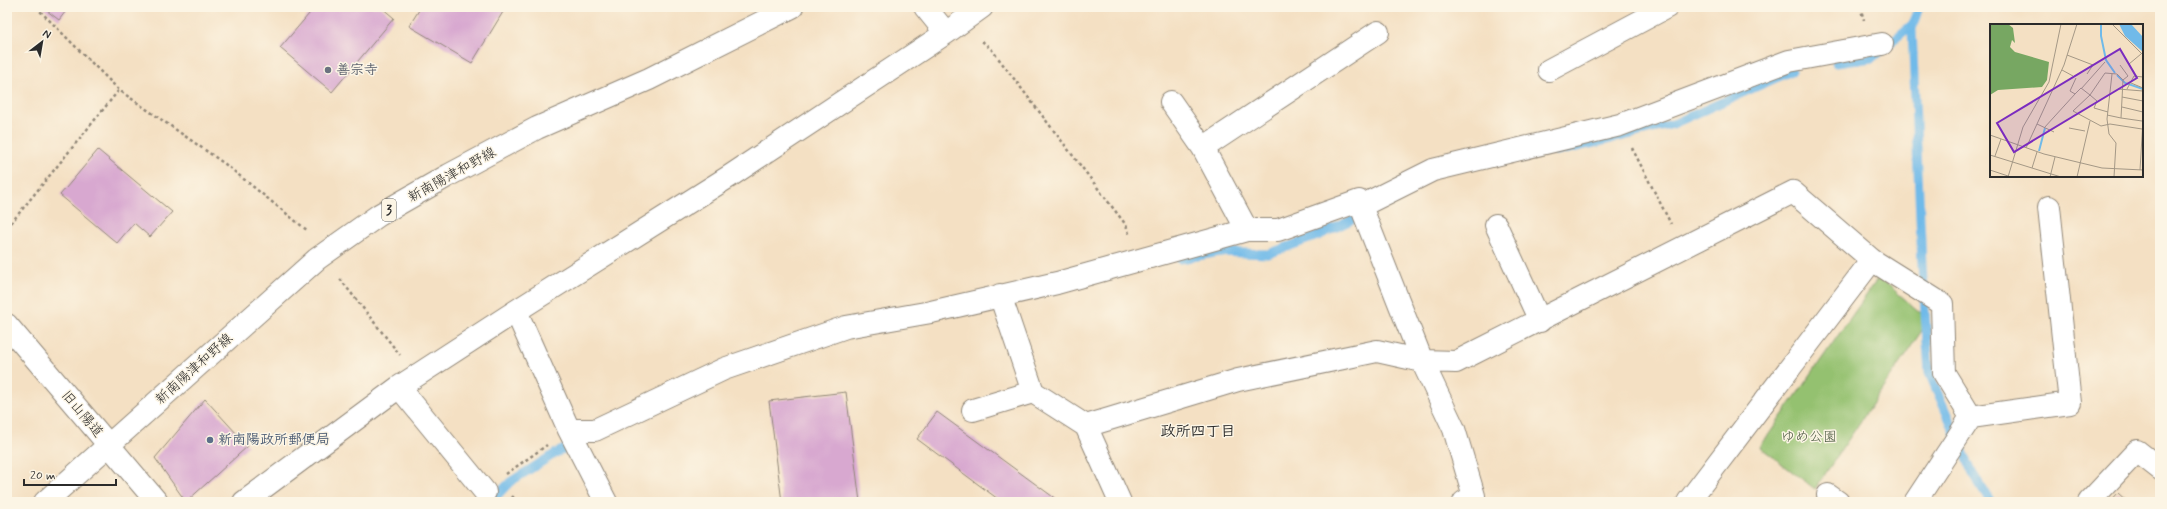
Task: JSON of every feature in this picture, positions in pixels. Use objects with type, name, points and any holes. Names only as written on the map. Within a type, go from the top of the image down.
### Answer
[{"type":"street","name":"新南陽津和野線","points":[[45,502],[317,259],[379,215],[537,128],[649,79],[792,7]]},
{"type":"street","points":[[925,7],[953,28]]},
{"type":"street","points":[[244,502],[408,381],[730,176],[953,28],[982,7]]},
{"type":"street","points":[[1549,70],[1667,7]]},
{"type":"street","points":[[1203,148],[1378,32]]},
{"type":"street","points":[[1361,206],[1433,170],[1620,125],[1789,61],[1882,44]]},
{"type":"street","points":[[1171,102],[1203,148],[1247,230]]},
{"type":"street","points":[[1086,426],[1238,380],[1376,352],[1422,361],[1456,362],[1540,321],[1793,192],[1872,260],[1942,304],[1944,373],[1971,417]]},
{"type":"street","points":[[569,430],[595,430],[724,369],[846,327],[931,312],[1057,283],[1247,230],[1278,230],[1359,201],[1422,361],[1454,429],[1474,496],[1464,502]]},
{"type":"street","points":[[1915,502],[1971,417],[2070,403],[2049,207]]},
{"type":"street","points":[[1496,225],[1540,321]]},
{"type":"street","points":[[1688,502],[1872,260]]},
{"type":"street","points":[[1000,295],[1033,392],[1086,426],[1120,502]]},
{"type":"street","points":[[516,311],[569,430],[606,502]]},
{"type":"street","name":"旧山陽道","points":[[7,325],[157,502]]},
{"type":"street","points":[[408,381],[485,492]]},
{"type":"street","points":[[973,410],[1033,392]]},
{"type":"street","points":[[2089,502],[2137,451],[2160,469]]},
{"type":"path","points":[[36,7],[119,90],[225,164],[308,232]]},
{"type":"path","points":[[953,28],[992,50],[1126,224],[1139,260]]},
{"type":"path","points":[[7,228],[119,90]]},
{"type":"path","points":[[1620,125],[1684,248]]},
{"type":"path","points":[[340,279],[408,381]]},
{"type":"path","points":[[485,492],[525,459],[569,430]]},
{"type":"green space","name":"ゆめ公園","points":[[1879,277],[1929,320],[1815,489],[1760,447]]},
{"type":"building","points":[[42,7],[69,7],[59,20]]},
{"type":"building","name":"善宗寺","points":[[315,7],[381,7],[394,18],[332,92],[280,48]]},
{"type":"building","points":[[421,7],[506,7],[472,63],[409,26]]},
{"type":"building","points":[[98,150],[172,212],[150,237],[134,223],[117,243],[60,195]]},
{"type":"building","points":[[846,392],[860,502],[782,502],[769,401]]},
{"type":"building","points":[[205,399],[248,446],[186,502],[155,458]]},
{"type":"building","points":[[937,412],[1060,502],[1002,502],[917,439]]},
{"type":"building","points":[[2118,493],[2128,502],[2110,502]]},
{"type":"waterway","points":[[1919,7],[1912,29],[1922,265],[1929,373],[1973,474],[1991,502]]},
{"type":"waterway","points":[[1836,63],[1872,58],[1914,23]]},
{"type":"waterway","points":[[1556,152],[1673,124],[1792,71]]},
{"type":"waterway","points":[[1180,259],[1220,252],[1268,254],[1320,235],[1364,214]]},
{"type":"waterway","points":[[491,502],[510,482],[556,453],[577,443]]},
{"type":"place","name":"善宗寺","points":[[328,70]]},
{"type":"place","name":"新南陽政所郵便局","points":[[210,440]]},
{"type":"district","name":"政所四丁目","points":[[1198,432]]}]
